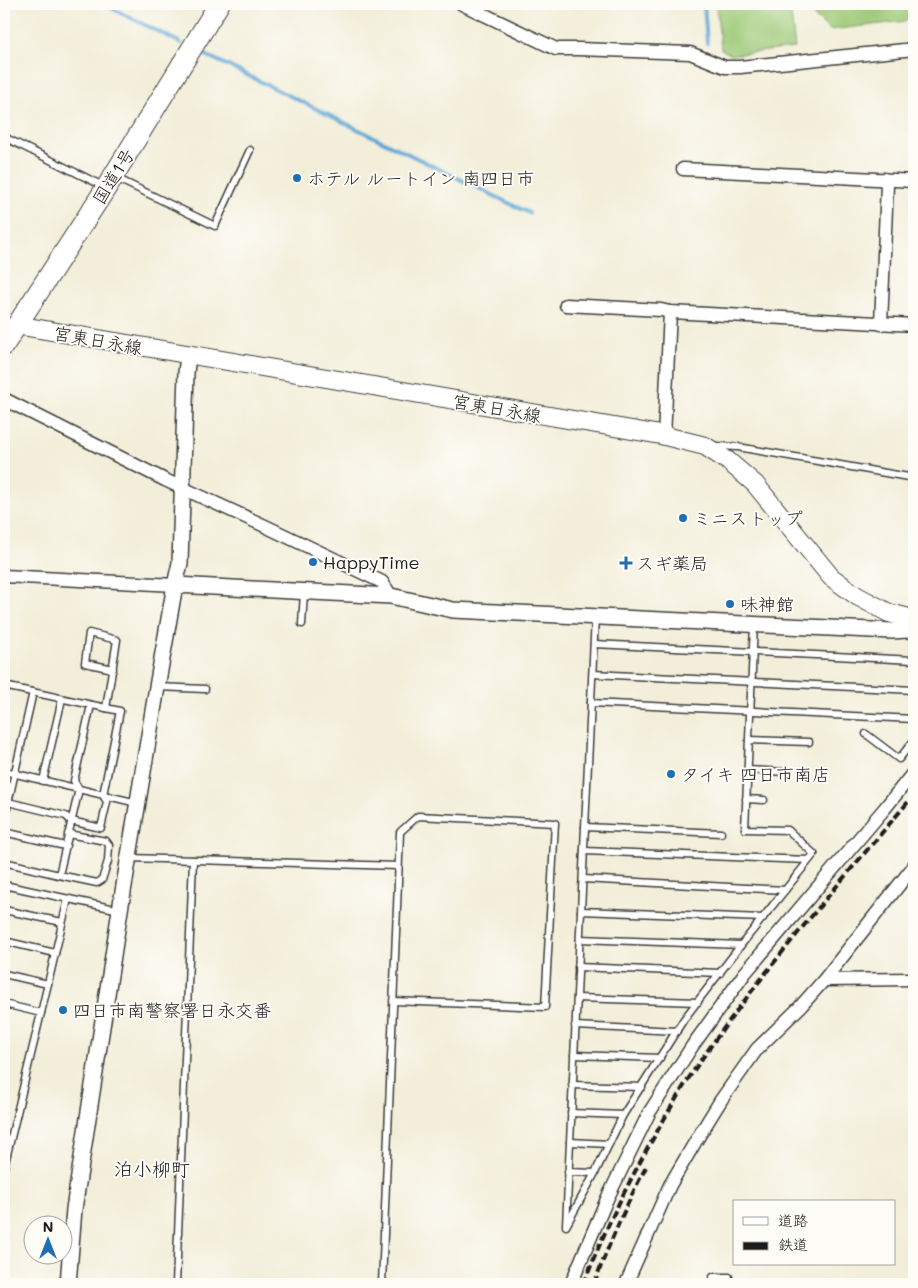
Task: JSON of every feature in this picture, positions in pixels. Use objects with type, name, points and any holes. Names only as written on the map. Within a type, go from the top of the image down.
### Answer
[{"type":"highway","name":"国道1号","points":[[4,346],[109,182],[219,4]]},
{"type":"main road","name":"宮東日永線","points":[[16,325],[651,434],[705,446],[755,484],[832,577],[857,596],[889,613],[914,619]]},
{"type":"street","points":[[462,4],[556,49],[690,53],[725,67],[740,67],[914,48]]},
{"type":"street","points":[[683,169],[914,181]]},
{"type":"street","points":[[881,324],[887,185],[884,179]]},
{"type":"street","points":[[566,305],[914,325]]},
{"type":"street","points":[[664,437],[670,312]]},
{"type":"street","points":[[68,1284],[74,1209],[120,910],[157,686],[180,563],[188,355]]},
{"type":"street","points":[[4,399],[165,480],[382,582],[391,596]]},
{"type":"street","points":[[4,576],[391,596],[453,610],[892,630],[914,628]]},
{"type":"street","points":[[570,1284],[606,1199],[649,1113],[693,1045],[745,973],[886,808],[914,772]]},
{"type":"street","points":[[626,1284],[670,1185],[722,1100],[758,1049],[824,980],[914,866]]},
{"type":"street","points":[[824,980],[914,978]]},
{"type":"lane","points":[[4,138],[215,226],[250,150]]},
{"type":"lane","points":[[705,446],[738,448],[914,478]]},
{"type":"lane","points":[[302,624],[304,592]]},
{"type":"lane","points":[[595,616],[566,1226],[610,1144],[623,1115],[677,1031],[814,854],[788,830],[745,829],[754,623]]},
{"type":"lane","points":[[106,708],[113,669],[118,640],[89,634],[85,663],[113,669]]},
{"type":"lane","points":[[594,644],[914,660]]},
{"type":"lane","points":[[593,674],[914,690]]},
{"type":"lane","points":[[4,686],[120,711],[103,795],[107,802],[101,828],[71,821],[66,816],[8,802]]},
{"type":"lane","points":[[157,686],[205,689]]},
{"type":"lane","points":[[4,821],[33,692]]},
{"type":"lane","points":[[43,781],[62,699]]},
{"type":"lane","points":[[591,704],[914,719]]},
{"type":"lane","points":[[59,876],[79,789],[74,781],[91,705]]},
{"type":"lane","points":[[866,734],[898,759],[914,740]]},
{"type":"lane","points":[[749,740],[809,742]]},
{"type":"lane","points":[[748,770],[786,772]]},
{"type":"lane","points":[[4,771],[138,804]]},
{"type":"lane","points":[[746,799],[764,800]]},
{"type":"lane","points":[[382,1284],[398,866],[400,832],[418,816],[555,823],[545,1007],[393,1002]]},
{"type":"lane","points":[[585,827],[721,833]]},
{"type":"lane","points":[[4,832],[65,846]]},
{"type":"lane","points":[[4,862],[59,876],[97,883],[102,880],[108,861],[109,845],[106,841],[68,834]]},
{"type":"lane","points":[[584,851],[809,860]]},
{"type":"lane","points":[[129,858],[398,866]]},
{"type":"lane","points":[[176,1284],[192,860]]},
{"type":"lane","points":[[583,879],[785,890]]},
{"type":"lane","points":[[4,885],[120,910]]},
{"type":"lane","points":[[4,1167],[68,899]]},
{"type":"lane","points":[[4,910],[62,922]]},
{"type":"lane","points":[[581,911],[763,918]]},
{"type":"lane","points":[[580,939],[741,946]]},
{"type":"lane","points":[[4,942],[55,953]]},
{"type":"lane","points":[[578,967],[720,973]]},
{"type":"lane","points":[[4,974],[48,984]]},
{"type":"lane","points":[[577,998],[698,1002]]},
{"type":"lane","points":[[4,1004],[41,1013]]},
{"type":"lane","points":[[575,1026],[677,1031]]},
{"type":"lane","points":[[574,1055],[660,1058]]},
{"type":"lane","points":[[572,1085],[642,1087]]},
{"type":"lane","points":[[571,1113],[623,1115]]},
{"type":"lane","points":[[570,1142],[610,1144]]},
{"type":"lane","points":[[568,1172],[595,1173]]},
{"type":"lane","points":[[713,1277],[729,1277],[729,1284]]},
{"type":"green space","points":[[716,4],[790,4],[795,48],[731,55],[721,49]]},
{"type":"green space","points":[[803,4],[914,4],[914,20],[830,30]]},
{"type":"waterway","points":[[103,4],[181,43]]},
{"type":"waterway","points":[[704,4],[707,43]]},
{"type":"waterway","points":[[204,54],[529,213]]},
{"type":"railway","points":[[584,1284],[606,1230],[632,1178],[668,1112],[694,1070],[751,991],[914,795]]},
{"type":"railway","points":[[594,1284],[618,1225],[646,1167]]},
{"type":"place","name":"ホテル ルートイン 南四日市","points":[[297,178]]},
{"type":"place","name":"ミニストップ","points":[[683,518]]},
{"type":"place","name":"HappyTime","points":[[313,562]]},
{"type":"place","name":"スギ薬局","points":[[626,563]]},
{"type":"place","name":"味神館","points":[[730,604]]},
{"type":"place","name":"タイキ 四日市南店","points":[[671,774]]},
{"type":"place","name":"四日市南警察署日永交番","points":[[63,1010]]},
{"type":"district","name":"泊小柳町","points":[[152,1168]]}]
